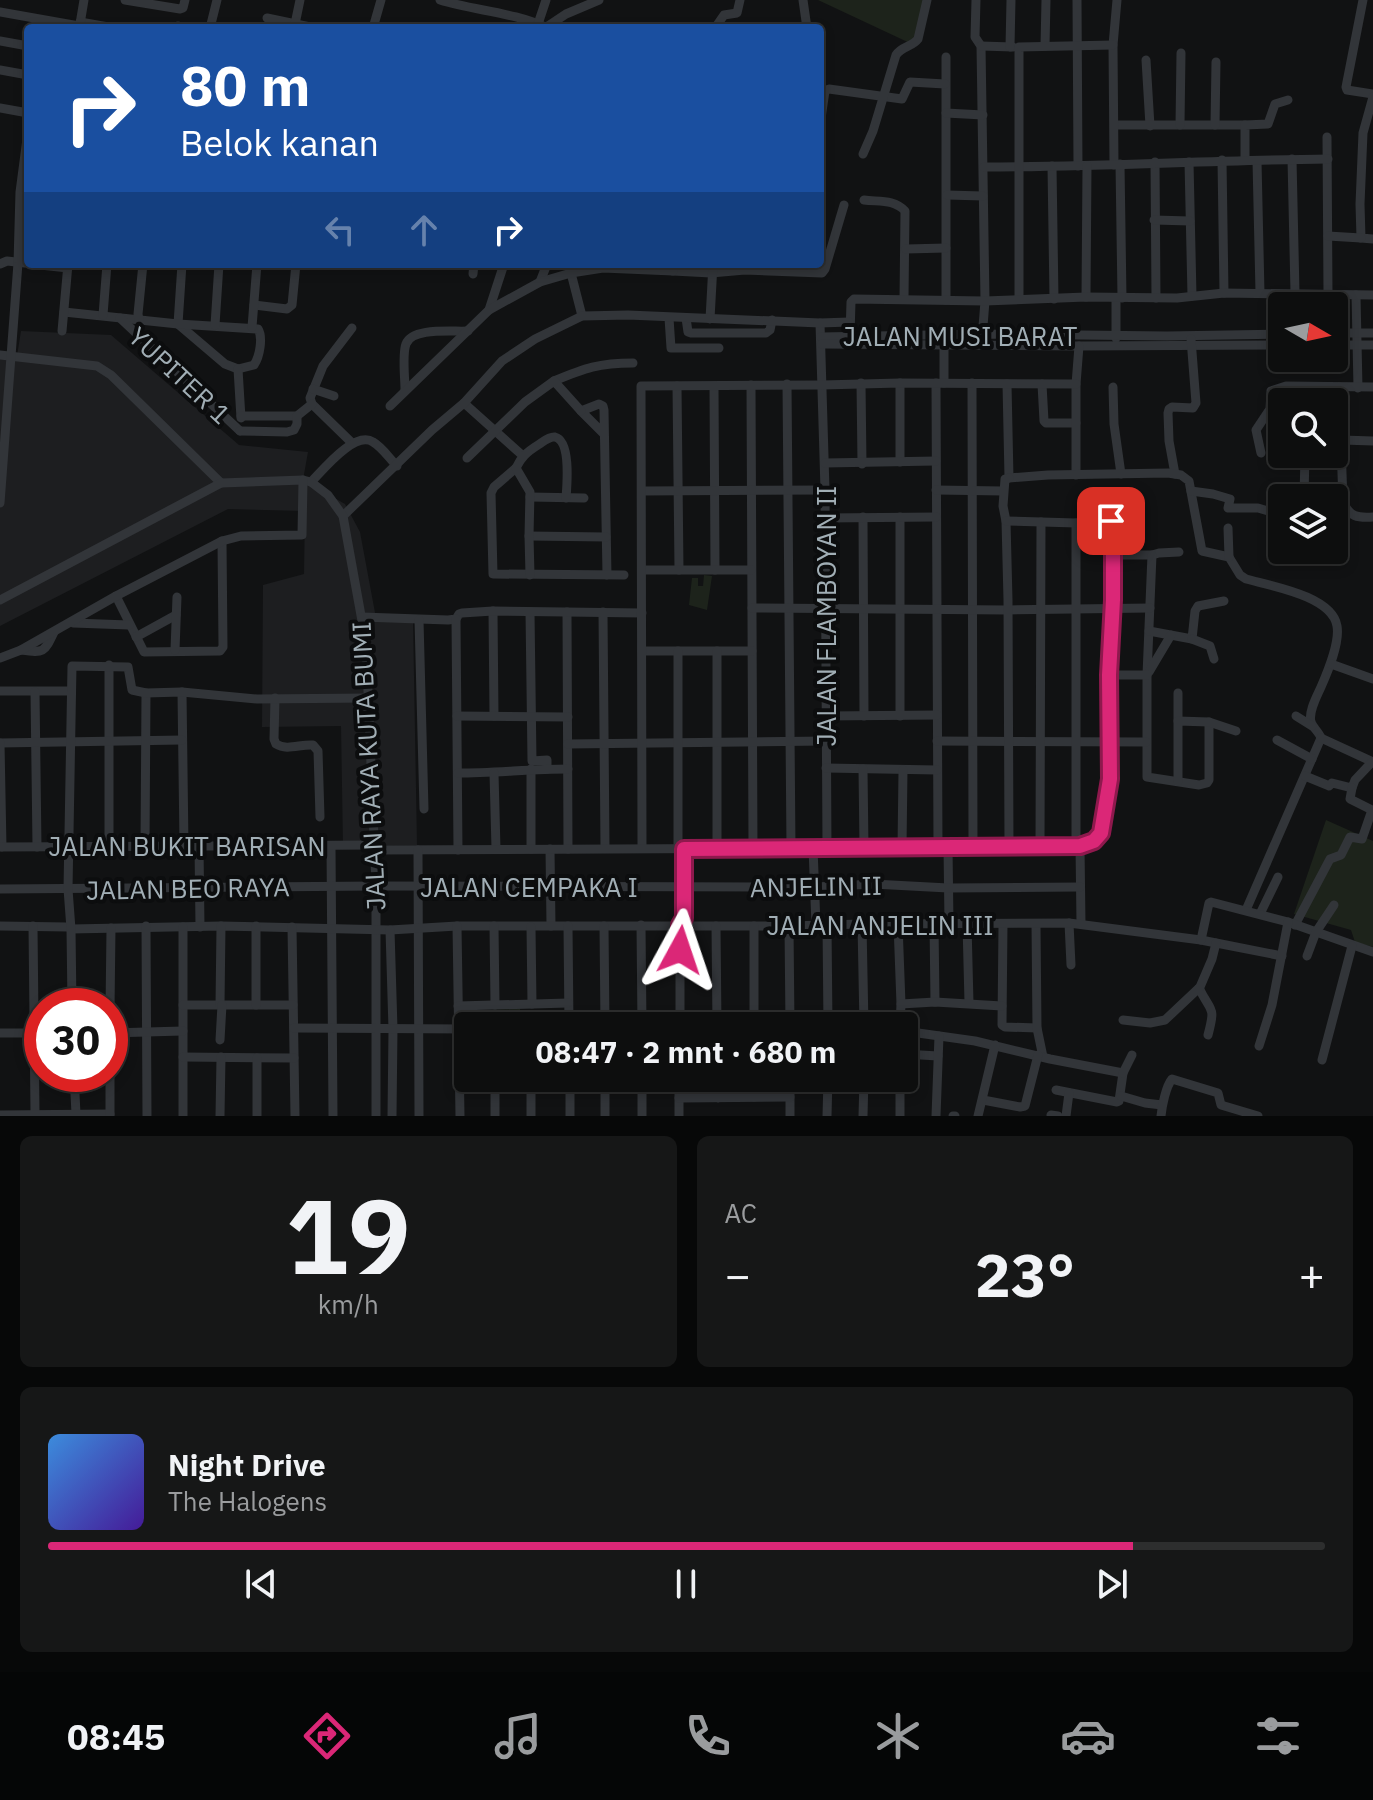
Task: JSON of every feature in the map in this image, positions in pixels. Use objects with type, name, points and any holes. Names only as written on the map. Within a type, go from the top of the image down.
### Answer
[{"type":"street","points":[[79,24],[84,0]]},
{"type":"street","points":[[125,0],[180,9],[185,0]]},
{"type":"street","points":[[211,24],[217,0]]},
{"type":"street","points":[[267,18],[295,24],[300,0]]},
{"type":"street","points":[[374,24],[381,0]]},
{"type":"street","points":[[440,0],[532,24]]},
{"type":"street","points":[[544,24],[546,0]]},
{"type":"street","points":[[549,24],[599,0]]},
{"type":"street","points":[[718,24],[724,15],[737,13],[740,0]]},
{"type":"street","points":[[803,0],[806,24]]},
{"type":"street","points":[[863,154],[896,55],[918,39],[927,0]]},
{"type":"street","points":[[976,0],[975,37],[981,46],[984,167],[985,301],[982,346]]},
{"type":"street","points":[[1011,0],[1019,167],[1019,299]]},
{"type":"street","points":[[1045,46],[1046,0]]},
{"type":"street","points":[[1077,0],[1086,297]]},
{"type":"street","points":[[1361,238],[1363,133],[1373,95],[1347,90],[1346,87],[1363,0]]},
{"type":"street","points":[[1116,1],[1113,45],[1119,298],[1116,341]]},
{"type":"street","points":[[0,12],[73,24]]},
{"type":"street","points":[[0,41],[24,45]]},
{"type":"street","points":[[981,46],[1113,45]]},
{"type":"street","points":[[1180,125],[1181,53]]},
{"type":"street","points":[[946,57],[946,300]]},
{"type":"street","points":[[1146,60],[1150,126]]},
{"type":"street","points":[[1215,125],[1216,62]]},
{"type":"street","points":[[0,70],[24,74]]},
{"type":"street","points":[[824,98],[825,91],[829,89],[902,99],[910,82],[945,84]]},
{"type":"street","points":[[1115,125],[1268,124],[1275,104],[1288,100]]},
{"type":"street","points":[[0,108],[24,112]]},
{"type":"street","points":[[946,113],[983,115]]},
{"type":"street","points":[[1245,125],[1245,160]]},
{"type":"street","points":[[1327,137],[1328,292]]},
{"type":"street","points":[[1292,159],[1295,292]]},
{"type":"street","points":[[984,167],[1328,159]]},
{"type":"street","points":[[1222,160],[1224,293]]},
{"type":"street","points":[[1257,161],[1260,293]]},
{"type":"street","points":[[24,162],[20,192],[24,240]]},
{"type":"street","points":[[1155,162],[1156,298]]},
{"type":"street","points":[[1189,162],[1192,296]]},
{"type":"street","points":[[1052,166],[1054,299]]},
{"type":"street","points":[[947,195],[983,196]]},
{"type":"street","points":[[864,200],[890,202],[903,209],[906,249],[904,299]]},
{"type":"street","points":[[754,268],[822,273],[825,269],[825,252],[844,205]]},
{"type":"street","points":[[1154,220],[1190,221]]},
{"type":"street","points":[[1328,236],[1373,239]]},
{"type":"street","points":[[906,249],[946,248]]},
{"type":"street","points":[[2,261],[24,264]]},
{"type":"street","points":[[0,503],[5,355],[25,268]]},
{"type":"street","points":[[62,331],[68,268]]},
{"type":"street","points":[[103,315],[107,268]]},
{"type":"street","points":[[139,317],[143,268]]},
{"type":"street","points":[[178,324],[182,268]]},
{"type":"street","points":[[215,325],[219,268]]},
{"type":"street","points":[[252,327],[257,268]]},
{"type":"street","points":[[254,305],[290,308],[296,268]]},
{"type":"street","points":[[489,310],[503,268]]},
{"type":"street","points":[[540,282],[545,268]]},
{"type":"street","points":[[390,406],[489,310],[540,282],[592,268]]},
{"type":"street","points":[[673,268],[712,268],[710,319]]},
{"type":"street","points":[[571,273],[582,316]]},
{"type":"street","points":[[850,335],[851,302],[854,299],[985,301],[1268,293]]},
{"type":"street","points":[[1348,295],[1373,295]]},
{"type":"street","points":[[1356,295],[1358,388]]},
{"type":"street","points":[[64,312],[139,317],[178,324],[252,327],[261,335],[257,361],[254,365],[238,369],[225,364],[178,324]]},
{"type":"street","name":"JALAN MUSI BARAT","points":[[343,516],[464,403],[502,361],[535,339],[582,316],[820,323],[822,341]]},
{"type":"street","name":"YUPITER 1","points":[[120,318],[240,431]]},
{"type":"street","points":[[669,318],[671,348],[719,348]]},
{"type":"street","points":[[686,318],[688,332],[691,333],[766,333],[772,320]]},
{"type":"street","points":[[820,323],[849,322]]},
{"type":"street","points":[[352,328],[323,366],[310,398],[312,404],[352,443]]},
{"type":"street","points":[[405,390],[405,345],[411,336],[468,331]]},
{"type":"street","points":[[1348,333],[1373,333]]},
{"type":"street","name":"JALAN MUSI BARAT","points":[[822,341],[850,335],[982,334],[1268,344]]},
{"type":"street","name":"JALAN MUSI BARAT","points":[[1191,341],[1268,335]]},
{"type":"street","name":"JALAN MUSI BARAT","points":[[822,341],[944,346],[1079,346],[1116,341]]},
{"type":"street","name":"JALAN FLAMBOYAN II","points":[[822,341],[827,848]]},
{"type":"street","points":[[1175,474],[1168,413],[1172,407],[1193,408],[1196,403],[1191,341]]},
{"type":"street","points":[[1348,345],[1373,345]]},
{"type":"street","points":[[944,346],[936,461],[937,770],[949,924]]},
{"type":"street","points":[[1076,475],[1079,346]]},
{"type":"street","points":[[5,355],[97,366],[111,375],[221,483]]},
{"type":"street","points":[[467,458],[525,402],[554,381],[607,363],[633,363]]},
{"type":"street","points":[[238,369],[240,431],[287,432],[294,430],[297,416]]},
{"type":"street","points":[[554,381],[604,434]]},
{"type":"street","points":[[861,383],[862,464]]},
{"type":"street","points":[[900,383],[900,462]]},
{"type":"street","points":[[972,383],[973,847]]},
{"type":"street","points":[[787,384],[791,848]]},
{"type":"street","points":[[1007,384],[1009,478]]},
{"type":"street","points":[[1042,384],[1044,421],[1076,423]]},
{"type":"street","points":[[642,848],[641,386],[1076,384]]},
{"type":"street","points":[[751,385],[753,848]]},
{"type":"street","points":[[677,386],[679,570]]},
{"type":"street","points":[[714,386],[715,570]]},
{"type":"street","points":[[1113,387],[1121,474]]},
{"type":"street","points":[[1261,453],[1256,430],[1270,409],[1274,388],[1373,387]]},
{"type":"street","points":[[313,389],[334,396]]},
{"type":"street","points":[[464,403],[522,455]]},
{"type":"street","points":[[241,416],[297,416],[312,404]]},
{"type":"street","points":[[581,411],[599,404],[604,410],[607,575]]},
{"type":"street","points":[[566,498],[566,452],[563,442],[549,437],[522,455],[516,468],[491,493],[493,574],[624,575]]},
{"type":"street","points":[[0,658],[21,650],[43,651],[55,631],[222,541],[241,536],[302,535],[307,481],[352,443],[364,439],[372,441],[397,466]]},
{"type":"street","points":[[1348,440],[1373,441]]},
{"type":"street","points":[[825,463],[936,461]]},
{"type":"street","points":[[516,468],[530,490],[530,575]]},
{"type":"street","points":[[1009,847],[1005,479],[1181,475],[1189,481],[1202,551],[1229,557]]},
{"type":"street","points":[[0,600],[221,483],[307,481],[328,495],[343,516]]},
{"type":"street","points":[[643,491],[825,490]]},
{"type":"street","points":[[936,490],[1003,491]]},
{"type":"street","points":[[1191,491],[1230,499],[1228,508],[1268,511]]},
{"type":"street","points":[[530,497],[584,498]]},
{"type":"street","points":[[1348,512],[1357,518],[1373,517]]},
{"type":"street","name":"JALAN RAYA KUTA BUMI","points":[[343,516],[366,643],[376,886],[376,1116]]},
{"type":"street","points":[[863,517],[864,716]]},
{"type":"street","points":[[900,517],[900,716]]},
{"type":"street","points":[[825,518],[936,517]]},
{"type":"street","points":[[1006,521],[1113,523],[1110,779],[1101,833],[1094,841],[1078,846]]},
{"type":"street","points":[[1040,847],[1041,522]]},
{"type":"street","points":[[1076,523],[1074,742],[1081,924]]},
{"type":"street","points":[[1228,528],[1229,557],[1243,577],[1306,596],[1321,605],[1334,619],[1337,627],[1331,664],[1313,706],[1312,726]]},
{"type":"street","points":[[529,536],[606,537]]},
{"type":"street","points":[[72,988],[68,889],[72,666],[128,667],[144,652],[222,650],[222,541]]},
{"type":"street","points":[[1114,555],[1179,552]]},
{"type":"street","points":[[1152,555],[1147,777],[1199,785],[1207,783],[1209,722]]},
{"type":"street","points":[[642,570],[751,570]]},
{"type":"street","points":[[116,596],[144,652]]},
{"type":"street","points":[[175,650],[177,597]]},
{"type":"street","points":[[1192,639],[1198,606],[1224,601]]},
{"type":"street","points":[[752,608],[1150,608]]},
{"type":"street","points":[[458,850],[456,619],[459,614],[493,611],[642,613]]},
{"type":"street","points":[[493,611],[494,716]]},
{"type":"street","points":[[530,612],[532,761],[547,760],[547,769]]},
{"type":"street","points":[[567,612],[568,849]]},
{"type":"street","points":[[603,612],[605,848]]},
{"type":"street","points":[[136,637],[176,615]]},
{"type":"street","points":[[362,617],[456,619]]},
{"type":"street","points":[[419,620],[424,809]]},
{"type":"street","points":[[71,623],[129,625]]},
{"type":"street","points":[[1149,631],[1192,639],[1210,646],[1214,659]]},
{"type":"street","points":[[1147,675],[1171,635]]},
{"type":"street","points":[[642,651],[752,651]]},
{"type":"street","points":[[678,651],[684,918],[680,925],[680,1012]]},
{"type":"street","points":[[717,651],[717,848]]},
{"type":"street","points":[[1331,664],[1373,677]]},
{"type":"street","points":[[109,665],[109,847]]},
{"type":"street","points":[[128,667],[132,690],[146,693],[182,692],[257,699],[369,698]]},
{"type":"street","points":[[1109,675],[1147,675]]},
{"type":"street","points":[[0,691],[71,690]]},
{"type":"street","points":[[35,692],[37,847]]},
{"type":"street","points":[[182,692],[184,846]]},
{"type":"street","points":[[145,847],[146,693]]},
{"type":"street","points":[[1178,693],[1178,781]]},
{"type":"street","points":[[275,698],[276,744],[287,748],[313,745],[318,751],[320,817]]},
{"type":"street","points":[[826,716],[937,715]]},
{"type":"street","points":[[457,716],[568,717]]},
{"type":"street","points":[[1259,1046],[1292,924],[1330,859],[1341,855],[1350,837],[1362,839],[1372,810],[1350,799],[1355,780],[1373,762],[1321,738],[1312,726],[1296,716]]},
{"type":"street","points":[[1178,721],[1209,722],[1236,731]]},
{"type":"street","points":[[1246,910],[1321,738]]},
{"type":"street","points":[[1,847],[0,743],[182,740]]},
{"type":"street","points":[[1277,740],[1312,759]]},
{"type":"street","points":[[568,744],[826,741]]},
{"type":"street","points":[[937,741],[1146,742]]},
{"type":"street","points":[[826,768],[937,770]]},
{"type":"street","points":[[531,769],[531,849]]},
{"type":"street","points":[[458,773],[568,769]]},
{"type":"street","points":[[863,769],[864,848]]},
{"type":"street","points":[[902,848],[903,770]]},
{"type":"street","points":[[494,773],[496,849]]},
{"type":"street","points":[[1305,776],[1327,785],[1332,783],[1352,788]]},
{"type":"street","points":[[199,846],[200,927]]},
{"type":"street","points":[[331,846],[333,1116]]},
{"type":"street","name":"JALAN BUKIT BARISAN","points":[[1,847],[331,846],[458,850],[1078,846]]},
{"type":"street","points":[[813,848],[827,1012]]},
{"type":"street","points":[[550,849],[551,926]]},
{"type":"street","points":[[418,850],[419,1116]]},
{"type":"street","points":[[1260,914],[1278,877]]},
{"type":"street","name":"ANJELIN II","points":[[683,887],[873,884],[948,888],[1080,887]]},
{"type":"street","name":"JALAN BEO RAYA","points":[[0,889],[376,886]]},
{"type":"street","name":"JALAN CEMPAKA I","points":[[376,886],[683,887]]},
{"type":"street","points":[[1201,940],[1209,903],[1260,914],[1373,952]]},
{"type":"street","points":[[1307,956],[1316,932],[1334,905]]},
{"type":"street","points":[[1069,923],[1071,965]]},
{"type":"street","name":"JALAN ANJELIN III","points":[[0,926],[71,929],[256,926],[390,930],[457,926],[1069,923],[1201,940],[1282,956]]},
{"type":"street","points":[[862,924],[864,1012]]},
{"type":"street","points":[[898,924],[901,1012]]},
{"type":"street","points":[[934,924],[935,1002]]},
{"type":"street","points":[[967,924],[969,1003]]},
{"type":"street","points":[[1003,924],[1003,1026],[1037,1028]]},
{"type":"street","points":[[983,1100],[1025,1106],[1040,1056],[1036,924]]},
{"type":"street","points":[[641,925],[642,1012]]},
{"type":"street","points":[[33,926],[36,988]]},
{"type":"street","points":[[146,926],[147,1116]]},
{"type":"street","points":[[220,1040],[221,926]]},
{"type":"street","points":[[256,926],[256,1005]]},
{"type":"street","points":[[457,926],[459,1012]]},
{"type":"street","points":[[494,926],[495,1005]]},
{"type":"street","points":[[568,926],[568,1012]]},
{"type":"street","points":[[604,926],[605,1012]]},
{"type":"street","points":[[716,926],[717,1012]]},
{"type":"street","points":[[754,926],[754,1012]]},
{"type":"street","points":[[789,926],[790,1012]]},
{"type":"street","points":[[183,927],[183,1116]]},
{"type":"street","points":[[292,927],[295,1116]]},
{"type":"street","points":[[531,927],[532,1004]]},
{"type":"street","points":[[110,988],[111,928]]},
{"type":"street","points":[[390,930],[392,1116]]},
{"type":"street","points":[[1123,1020],[1150,1023],[1165,1020],[1199,988],[1216,943]]},
{"type":"street","points":[[1322,1060],[1352,946]]},
{"type":"street","points":[[1199,988],[1212,1007],[1208,1035]]},
{"type":"street","points":[[901,1004],[935,1002],[1002,1006]]},
{"type":"street","points":[[458,1006],[568,1003]]},
{"type":"street","points":[[183,1005],[293,1005]]},
{"type":"street","points":[[294,1028],[454,1028]]},
{"type":"street","points":[[128,1033],[183,1031]]},
{"type":"street","points":[[0,1033],[24,1033]]},
{"type":"street","points":[[918,1033],[995,1045],[1123,1073]]},
{"type":"street","points":[[936,1116],[939,1036]]},
{"type":"street","points":[[978,1116],[995,1045]]},
{"type":"street","points":[[918,1055],[938,1056]]},
{"type":"street","points":[[1056,1090],[1117,1102],[1121,1096],[1123,1073],[1132,1055]]},
{"type":"street","points":[[183,1057],[294,1058]]},
{"type":"street","points":[[220,1116],[221,1057]]},
{"type":"street","points":[[257,1058],[257,1116]]},
{"type":"street","points":[[1161,1116],[1172,1079],[1218,1093],[1221,1105],[1258,1116]]},
{"type":"street","points":[[35,1113],[36,1092]]},
{"type":"street","points":[[75,1092],[76,1114]]},
{"type":"street","points":[[0,1115],[110,1115],[110,1092]]},
{"type":"street","points":[[460,1116],[462,1092]]},
{"type":"street","points":[[495,1092],[495,1116]]},
{"type":"street","points":[[531,1092],[531,1116]]},
{"type":"street","points":[[570,1092],[570,1116]]},
{"type":"street","points":[[605,1092],[605,1116]]},
{"type":"street","points":[[642,1092],[642,1116]]},
{"type":"street","points":[[679,1092],[679,1116]]},
{"type":"street","points":[[718,1092],[718,1098]]},
{"type":"street","points":[[754,1092],[754,1097]]},
{"type":"street","points":[[790,1092],[790,1116]]},
{"type":"street","points":[[827,1116],[828,1092]]},
{"type":"street","points":[[863,1116],[864,1092]]},
{"type":"street","points":[[900,1092],[900,1116]]},
{"type":"street","points":[[1066,1116],[1069,1093]]},
{"type":"street","points":[[1121,1096],[1162,1105]]},
{"type":"street","points":[[679,1098],[790,1097]]},
{"type":"shaded area","points":[[818,0],[924,0],[914,45]]},
{"type":"shaded area","points":[[21,331],[111,335],[239,445],[308,452],[303,480],[345,504],[360,532],[376,618],[413,620],[417,845],[343,846],[341,726],[262,727],[263,585],[304,574],[305,511],[228,509],[0,626],[0,355],[17,356]]},
{"type":"shaded area","points":[[704,575],[712,576],[707,610],[689,605],[692,578],[698,578],[698,586],[703,586]]},
{"type":"shaded area","points":[[1326,820],[1373,841],[1373,947],[1355,942],[1351,930],[1294,914]]},
{"type":"shaded area","points":[[520,1009],[520,1012],[488,1012]]},
{"type":"route","points":[[680,950],[680,925],[684,918],[684,849],[1080,846],[1097,839],[1101,833],[1110,779],[1109,675],[1114,555],[1111,521]]}]
